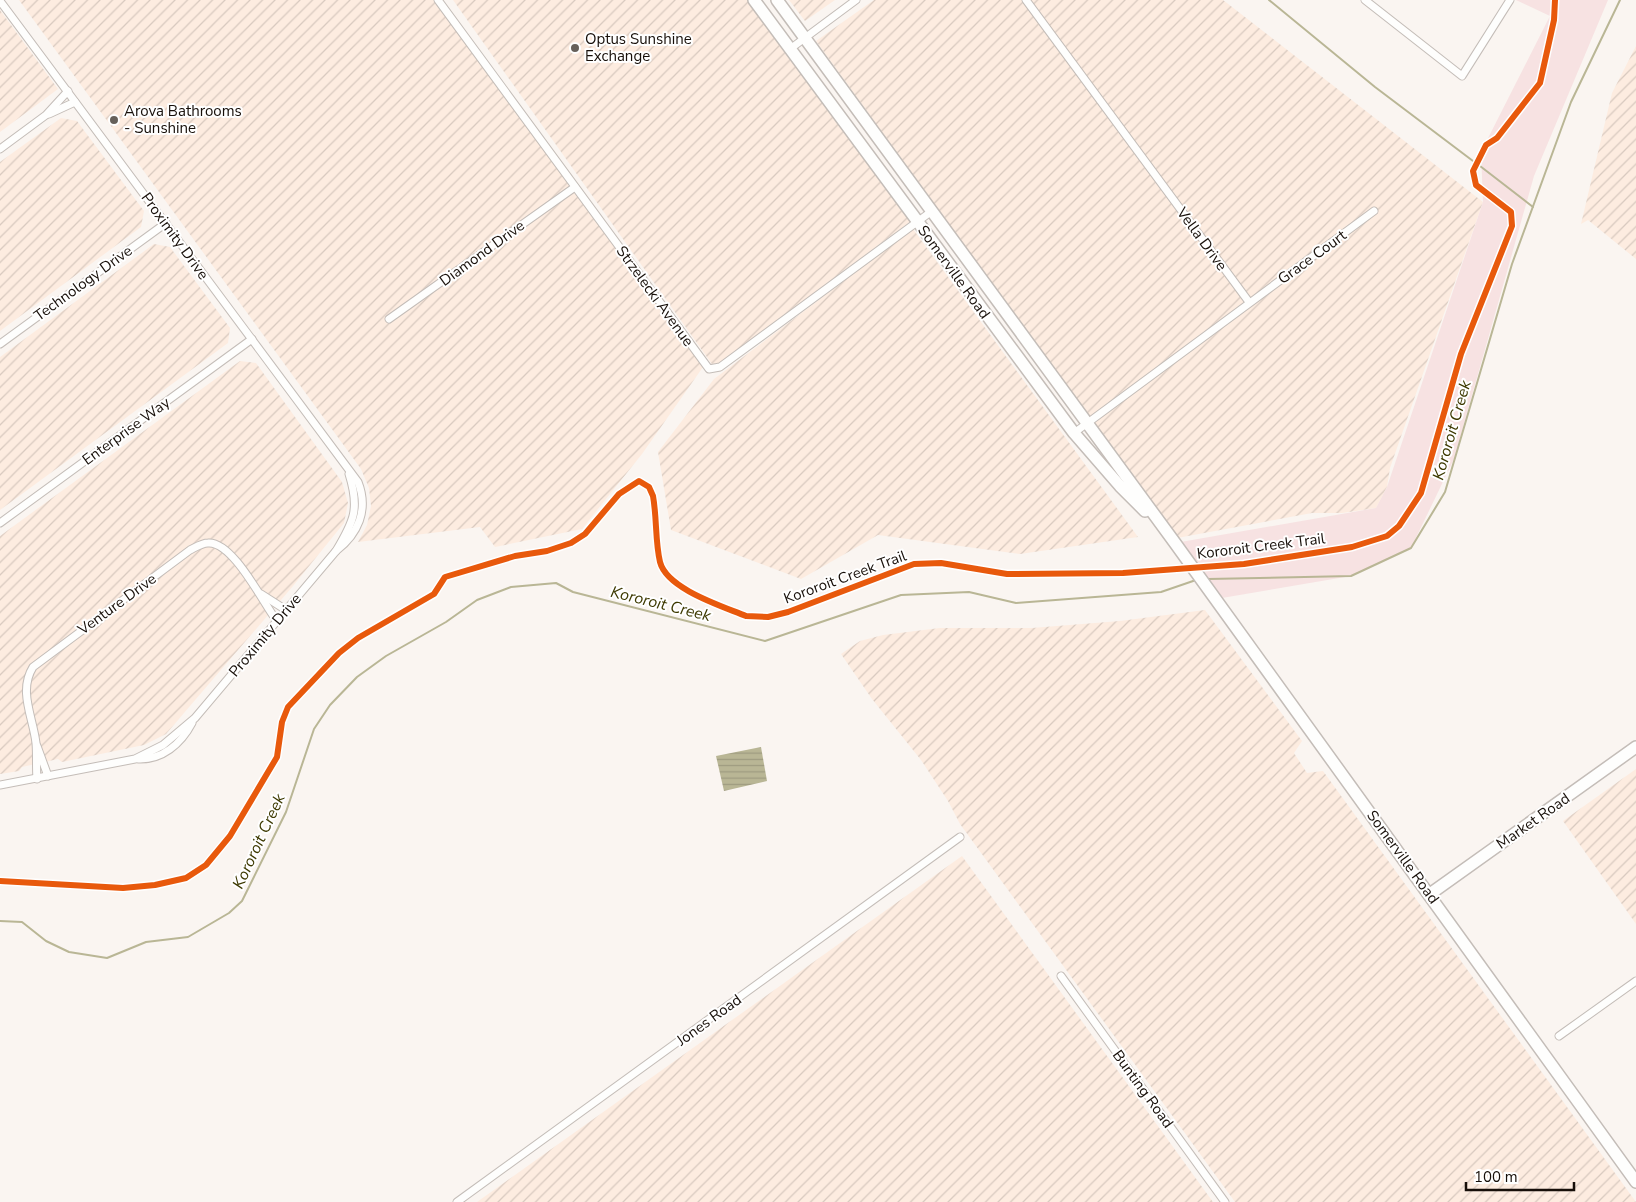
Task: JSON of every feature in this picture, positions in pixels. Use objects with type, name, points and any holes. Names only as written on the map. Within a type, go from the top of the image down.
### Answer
[{"type":"main road","name":"Somerville Road","points":[[754,0],[1074,433],[1120,486],[1168,533]]},
{"type":"main road","name":"Somerville Road","points":[[777,0],[1223,608],[1636,1182]]},
{"type":"main road","name":"Market Road","points":[[1430,894],[1636,747]]},
{"type":"street","name":"Strzelecki Avenue","points":[[438,0],[706,367],[713,370],[932,211]]},
{"type":"street","points":[[790,49],[856,0]]},
{"type":"street","name":"Vella Drive","points":[[1026,0],[1249,302]]},
{"type":"street","points":[[1364,0],[1462,76],[1510,0]]},
{"type":"street","name":"Proximity Drive","points":[[0,1],[348,471],[356,497],[355,512],[351,524],[336,552],[195,718],[163,745],[135,759],[0,785]]},
{"type":"street","points":[[0,149],[46,115],[68,91]]},
{"type":"street","points":[[46,115],[75,102]]},
{"type":"street","name":"Diamond Drive","points":[[389,319],[575,187]]},
{"type":"street","name":"Grace Court","points":[[1249,302],[1374,211]]},
{"type":"street","name":"Technology Drive","points":[[0,344],[166,223]]},
{"type":"street","points":[[1074,433],[1249,302]]},
{"type":"street","name":"Enterprise Way","points":[[0,523],[252,339]]},
{"type":"street","name":"Venture Drive","points":[[48,776],[36,743],[25,686],[27,676],[33,667],[190,550],[208,543],[222,547],[229,552],[277,621]]},
{"type":"street","name":"Venture Drive","points":[[258,592],[286,610]]},
{"type":"street","name":"Venture Drive","points":[[36,743],[37,778]]},
{"type":"street","name":"Jones Road","points":[[458,1202],[960,838]]},
{"type":"street","name":"Bunting Road","points":[[1061,976],[1224,1202]]},
{"type":"street","points":[[1559,1036],[1636,981]]},
{"type":"shaded area","points":[[19,0],[434,0],[703,367],[642,454],[582,529],[495,547],[480,527],[358,542],[367,525],[371,506],[369,488],[361,469]]},
{"type":"shaded area","points":[[453,0],[747,0],[911,221],[714,367]]},
{"type":"shaded area","points":[[789,0],[835,0],[805,21]]},
{"type":"shaded area","points":[[874,0],[1223,0],[1483,202],[1390,468],[1387,487],[1376,508],[1342,513],[1312,513],[1177,538],[816,41]]},
{"type":"shaded area","points":[[1516,0],[1608,0],[1534,176],[1454,459],[1411,548],[1351,576],[1216,599],[1175,543],[1376,508],[1387,487],[1483,202],[1481,152],[1550,16]]},
{"type":"shaded area","points":[[0,10],[58,89],[0,132]]},
{"type":"shaded area","points":[[1636,46],[1636,259],[1588,220],[1581,224],[1612,93]]},
{"type":"shaded area","points":[[61,118],[77,121],[144,211],[141,227],[0,331],[0,162]]},
{"type":"shaded area","points":[[913,229],[1138,537],[1020,554],[878,535],[801,579],[671,530],[658,452],[714,379]]},
{"type":"shaded area","points":[[154,244],[170,247],[230,328],[228,343],[0,510],[0,357]]},
{"type":"shaded area","points":[[240,361],[256,363],[342,482],[348,503],[344,523],[293,586],[166,734],[144,745],[62,762],[58,759],[22,767],[19,771],[0,774],[0,536]]},
{"type":"shaded area","points":[[1205,610],[1302,741],[1294,753],[1307,773],[1323,771],[1636,1202],[1235,1202],[960,824],[948,801],[921,760],[872,699],[841,654],[860,641],[883,635],[940,628],[1032,628],[1120,621]]},
{"type":"shaded area","points":[[761,747],[767,781],[724,791],[716,756]]},
{"type":"shaded area","points":[[1636,769],[1636,924],[1563,821]]},
{"type":"shaded area","points":[[962,856],[1213,1202],[477,1202]]},
{"type":"waterway","points":[[1269,0],[1375,87],[1473,161]]},
{"type":"waterway","name":"Kororoit Creek","points":[[1208,579],[1351,576],[1411,548],[1445,492],[1512,264],[1571,102],[1620,0]]},
{"type":"waterway","points":[[1480,166],[1533,207]]},
{"type":"waterway","name":"Kororoit Creek","points":[[0,921],[22,922],[46,941],[69,952],[107,958],[146,942],[188,937],[229,913],[242,901],[286,812],[314,729],[330,705],[357,677],[386,656],[446,622],[477,600],[511,587],[556,583],[573,592],[765,641],[901,595],[969,592],[1016,603],[1161,592],[1196,580]]},
{"type":"cycle path","name":"Kororoit Creek Trail","points":[[0,881],[123,888],[155,885],[186,878],[206,865],[230,836],[277,757],[282,722],[288,707],[339,653],[358,638],[434,594],[445,577],[515,556],[547,551],[571,543],[585,534],[619,494],[639,481],[649,487],[653,496],[658,554],[665,572],[684,588],[710,602],[746,616],[768,617],[788,612],[914,564],[941,563],[1007,574],[1123,573],[1244,564],[1352,547],[1387,536],[1399,526],[1421,493],[1461,354],[1512,226],[1511,212],[1476,185],[1473,171],[1486,145],[1497,138],[1540,83],[1554,20],[1555,0]]},
{"type":"place","name":"Optus Sunshine Exchange","points":[[575,48]]},
{"type":"place","name":"Arova Bathrooms - Sunshine","points":[[114,120]]}]
